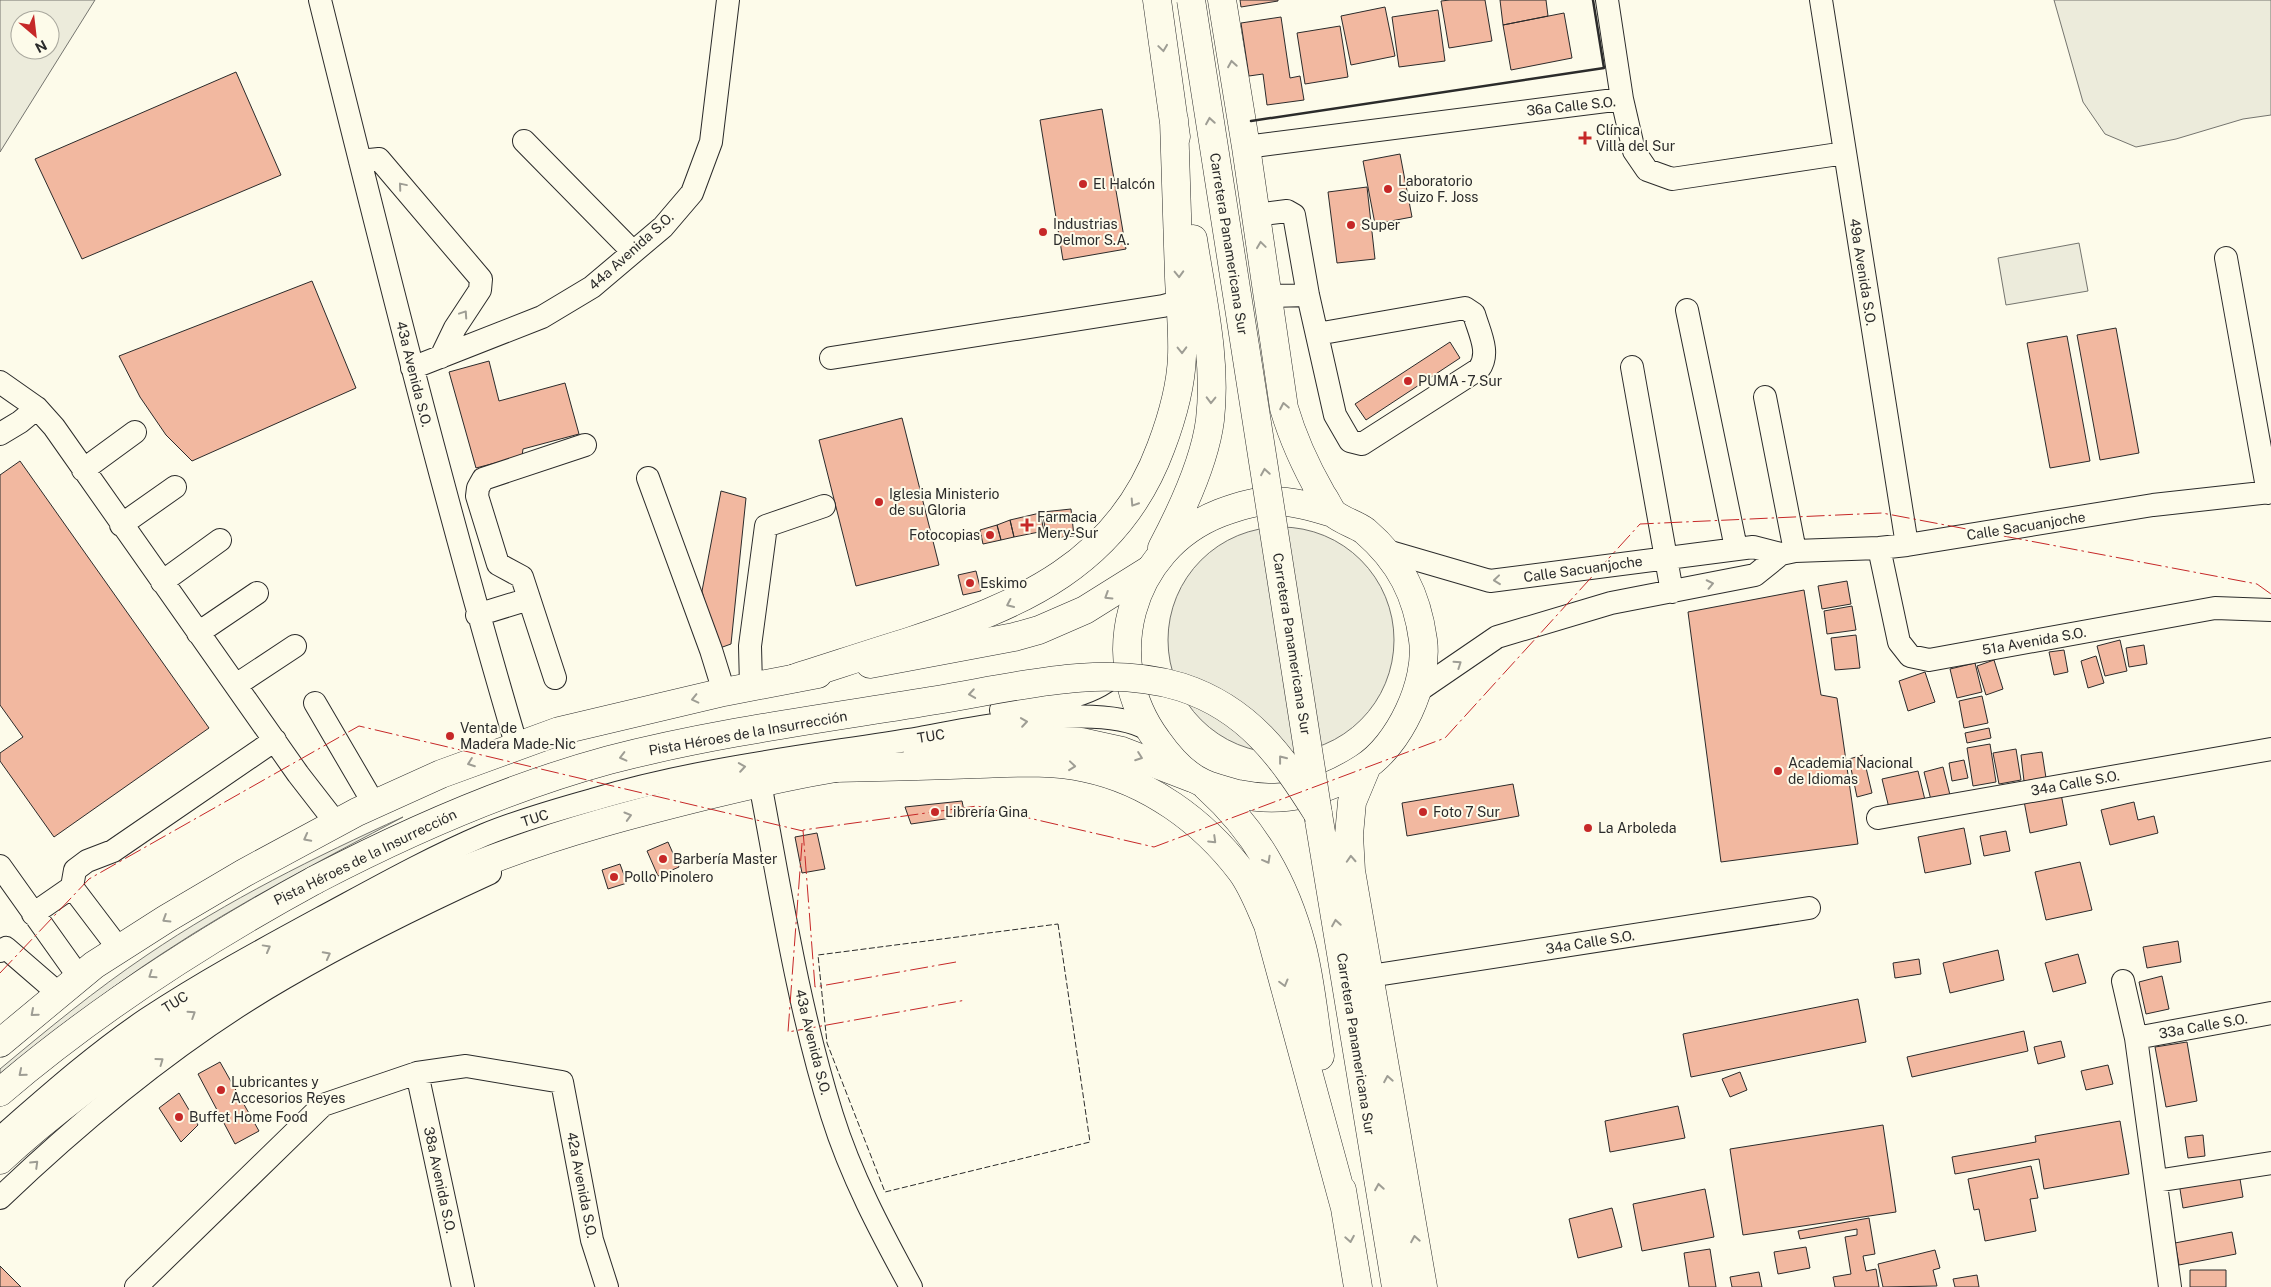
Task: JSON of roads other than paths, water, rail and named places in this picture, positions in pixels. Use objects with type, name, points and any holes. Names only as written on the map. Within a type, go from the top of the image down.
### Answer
[{"type":"main road","points":[[1157,0],[1174,120],[1191,298],[1210,352],[1212,400],[1210,422],[1193,482],[1132,608],[1126,649],[1131,690],[1149,730],[1169,757],[1180,768],[1203,783],[1225,803],[1250,832],[1266,857],[1283,890],[1302,947],[1358,1287]]},
{"type":"main road","name":"Carretera Panamericana Sur","points":[[1191,0],[1318,814],[1396,1287]]},
{"type":"main road","points":[[1222,0],[1246,147],[1284,408],[1298,449],[1333,513]]},
{"type":"main road","points":[[794,678],[950,628],[993,612],[1046,585],[1088,555],[1109,535],[1142,490],[1153,468],[1173,415],[1191,298]]},
{"type":"main road","points":[[0,1043],[68,985],[119,949],[244,873],[336,823],[441,774],[559,731],[751,686],[1022,635],[1085,610],[1153,565],[1179,536],[1206,518],[1237,506],[1269,501],[1302,504],[1333,513],[1362,529],[1387,551],[1413,594],[1424,642],[1418,691],[1398,733],[1367,766],[1332,787],[1293,797],[1253,797],[1203,783],[1122,751],[1081,742],[1034,740],[831,768],[657,808],[593,826],[494,858],[412,892],[292,952],[125,1059],[71,1099],[0,1160]]},
{"type":"main road","name":"Pista Héroes de la Insurrección","points":[[0,1092],[121,996],[203,943],[315,880],[401,836],[458,811],[512,791],[606,761],[726,734],[1008,688],[1099,676],[1140,678],[1167,683],[1202,695],[1231,711],[1251,726],[1273,747],[1318,814]]},
{"type":"main road","points":[[831,768],[1039,763],[1086,768],[1127,782],[1161,797],[1190,817],[1242,872],[1257,899],[1268,925],[1344,1208]]},
{"type":"main road","name":"Carretera Panamericana Sur","points":[[1367,766],[1352,802],[1349,834],[1352,871],[1423,1287]]},
{"type":"street","name":"43a Avenida S.O.","points":[[320,0],[412,368],[478,615],[516,747]]},
{"type":"street","name":"44a Avenida S.O.","points":[[412,368],[542,317],[592,287],[663,227],[692,193],[711,142],[728,0]]},
{"type":"street","points":[[1607,0],[1622,100]]},
{"type":"street","name":"49a Avenida S.O.","points":[[1821,0],[1907,545]]},
{"type":"street","name":"36a Calle S.O.","points":[[1246,147],[1622,100],[1634,152],[1647,170],[1672,179],[1845,154]]},
{"type":"street","points":[[524,141],[633,252]]},
{"type":"street","points":[[360,161],[379,159],[481,279],[480,290],[455,328],[441,357]]},
{"type":"street","points":[[1256,215],[1287,211],[1294,214],[1308,295],[1335,414],[1350,441],[1362,444],[1479,369],[1485,361],[1485,354],[1474,314],[1464,308],[1317,334]]},
{"type":"street","points":[[2226,258],[2269,492]]},
{"type":"street","points":[[1268,296],[1308,295]]},
{"type":"street","points":[[831,358],[1078,321],[1164,306],[1191,298]]},
{"type":"street","points":[[1687,310],[1736,548]]},
{"type":"street","points":[[1632,367],[1672,592]]},
{"type":"street","points":[[0,382],[37,408],[54,427],[121,525],[336,823]]},
{"type":"street","points":[[1418,691],[1497,637],[1611,603],[1755,575],[1788,553],[1765,397]]},
{"type":"street","points":[[0,434],[20,422],[37,408]]},
{"type":"street","points":[[83,470],[135,432]]},
{"type":"street","points":[[555,678],[522,577],[498,564],[477,496],[478,488],[483,479],[586,445]]},
{"type":"street","points":[[648,478],[711,650],[724,692]]},
{"type":"street","points":[[121,525],[175,487]]},
{"type":"street","name":"Calle Sacuanjoche","points":[[1387,551],[1490,581],[1736,548],[1752,547],[1788,553],[1907,545],[2153,505],[2269,492]]},
{"type":"street","points":[[751,686],[750,646],[766,526],[824,506]]},
{"type":"street","points":[[162,582],[220,540]]},
{"type":"street","name":"51a Avenida S.O.","points":[[1879,548],[1899,642],[1910,656],[1928,660],[2215,608],[2271,610]]},
{"type":"street","points":[[198,633],[257,593]]},
{"type":"street","points":[[478,615],[529,599]]},
{"type":"street","points":[[236,686],[295,646]]},
{"type":"street","name":"TUC","points":[[0,1119],[99,1037],[201,970],[264,932],[392,862],[450,835],[546,800],[656,770],[732,753],[1026,706],[1082,694],[1106,683],[1117,672],[1126,649]]},
{"type":"street","points":[[315,703],[374,804]]},
{"type":"street","name":"TUC","points":[[0,1138],[59,1087],[116,1042],[215,976],[418,865],[487,834],[593,799],[693,775],[975,728],[1067,716],[1110,718],[1139,724],[1149,730]]},
{"type":"street","points":[[33,914],[72,887],[75,870],[87,861],[113,851],[275,740]]},
{"type":"street","name":"34a Calle S.O.","points":[[1878,818],[2271,749]]},
{"type":"street","name":"43a Avenida S.O.","points":[[760,783],[806,1026],[833,1117],[870,1212],[910,1287]]},
{"type":"street","points":[[0,1198],[56,1144],[118,1092],[198,1034],[283,978],[419,906],[593,826]]},
{"type":"street","points":[[0,866],[7,886],[33,914],[68,985]]},
{"type":"street","points":[[72,887],[119,949]]},
{"type":"street","name":"34a Calle S.O.","points":[[1370,976],[1809,908]]},
{"type":"street","points":[[0,951],[6,948],[68,985]]},
{"type":"street","points":[[2123,981],[2136,1038],[2170,1287]]},
{"type":"street","name":"33a Calle S.O.","points":[[2136,1038],[2271,1013]]},
{"type":"street","name":"42a Avenida S.O.","points":[[417,1073],[466,1066],[562,1082],[592,1240],[607,1287]]},
{"type":"street","points":[[136,1287],[323,1106],[417,1073]]},
{"type":"street","name":"38a Avenida S.O.","points":[[417,1073],[463,1287]]},
{"type":"street","points":[[2156,1181],[2271,1163]]},
{"type":"place","name":"Clínica Villa del Sur","points":[[1585,138]]},
{"type":"place","name":"El Halcón","points":[[1083,184]]},
{"type":"place","name":"Laboratorio Suizo F. Joss","points":[[1388,189]]},
{"type":"place","name":"Super","points":[[1351,225]]},
{"type":"place","name":"Industrias Delmor S.A.","points":[[1043,232]]},
{"type":"place","name":"PUMA - 7 Sur","points":[[1408,381]]},
{"type":"place","name":"Iglesia Ministerio de su Gloria","points":[[879,502]]},
{"type":"place","name":"Farmacia Mery-Sur","points":[[1027,525]]},
{"type":"place","name":"Fotocopias","points":[[990,535]]},
{"type":"place","name":"Eskimo","points":[[970,583]]},
{"type":"place","name":"Venta de Madera Made-Nic","points":[[450,736]]},
{"type":"place","name":"Academia Nacional de Idiomas","points":[[1778,771]]},
{"type":"place","name":"Librería Gina","points":[[935,812]]},
{"type":"place","name":"Foto 7 Sur","points":[[1423,812]]},
{"type":"place","name":"La Arboleda","points":[[1588,828]]},
{"type":"place","name":"Barbería Master","points":[[663,859]]},
{"type":"place","name":"Pollo Pinolero","points":[[614,877]]},
{"type":"place","name":"Lubricantes y Accesorios Reyes","points":[[221,1090]]},
{"type":"place","name":"Buffet Home Food","points":[[179,1117]]}]
